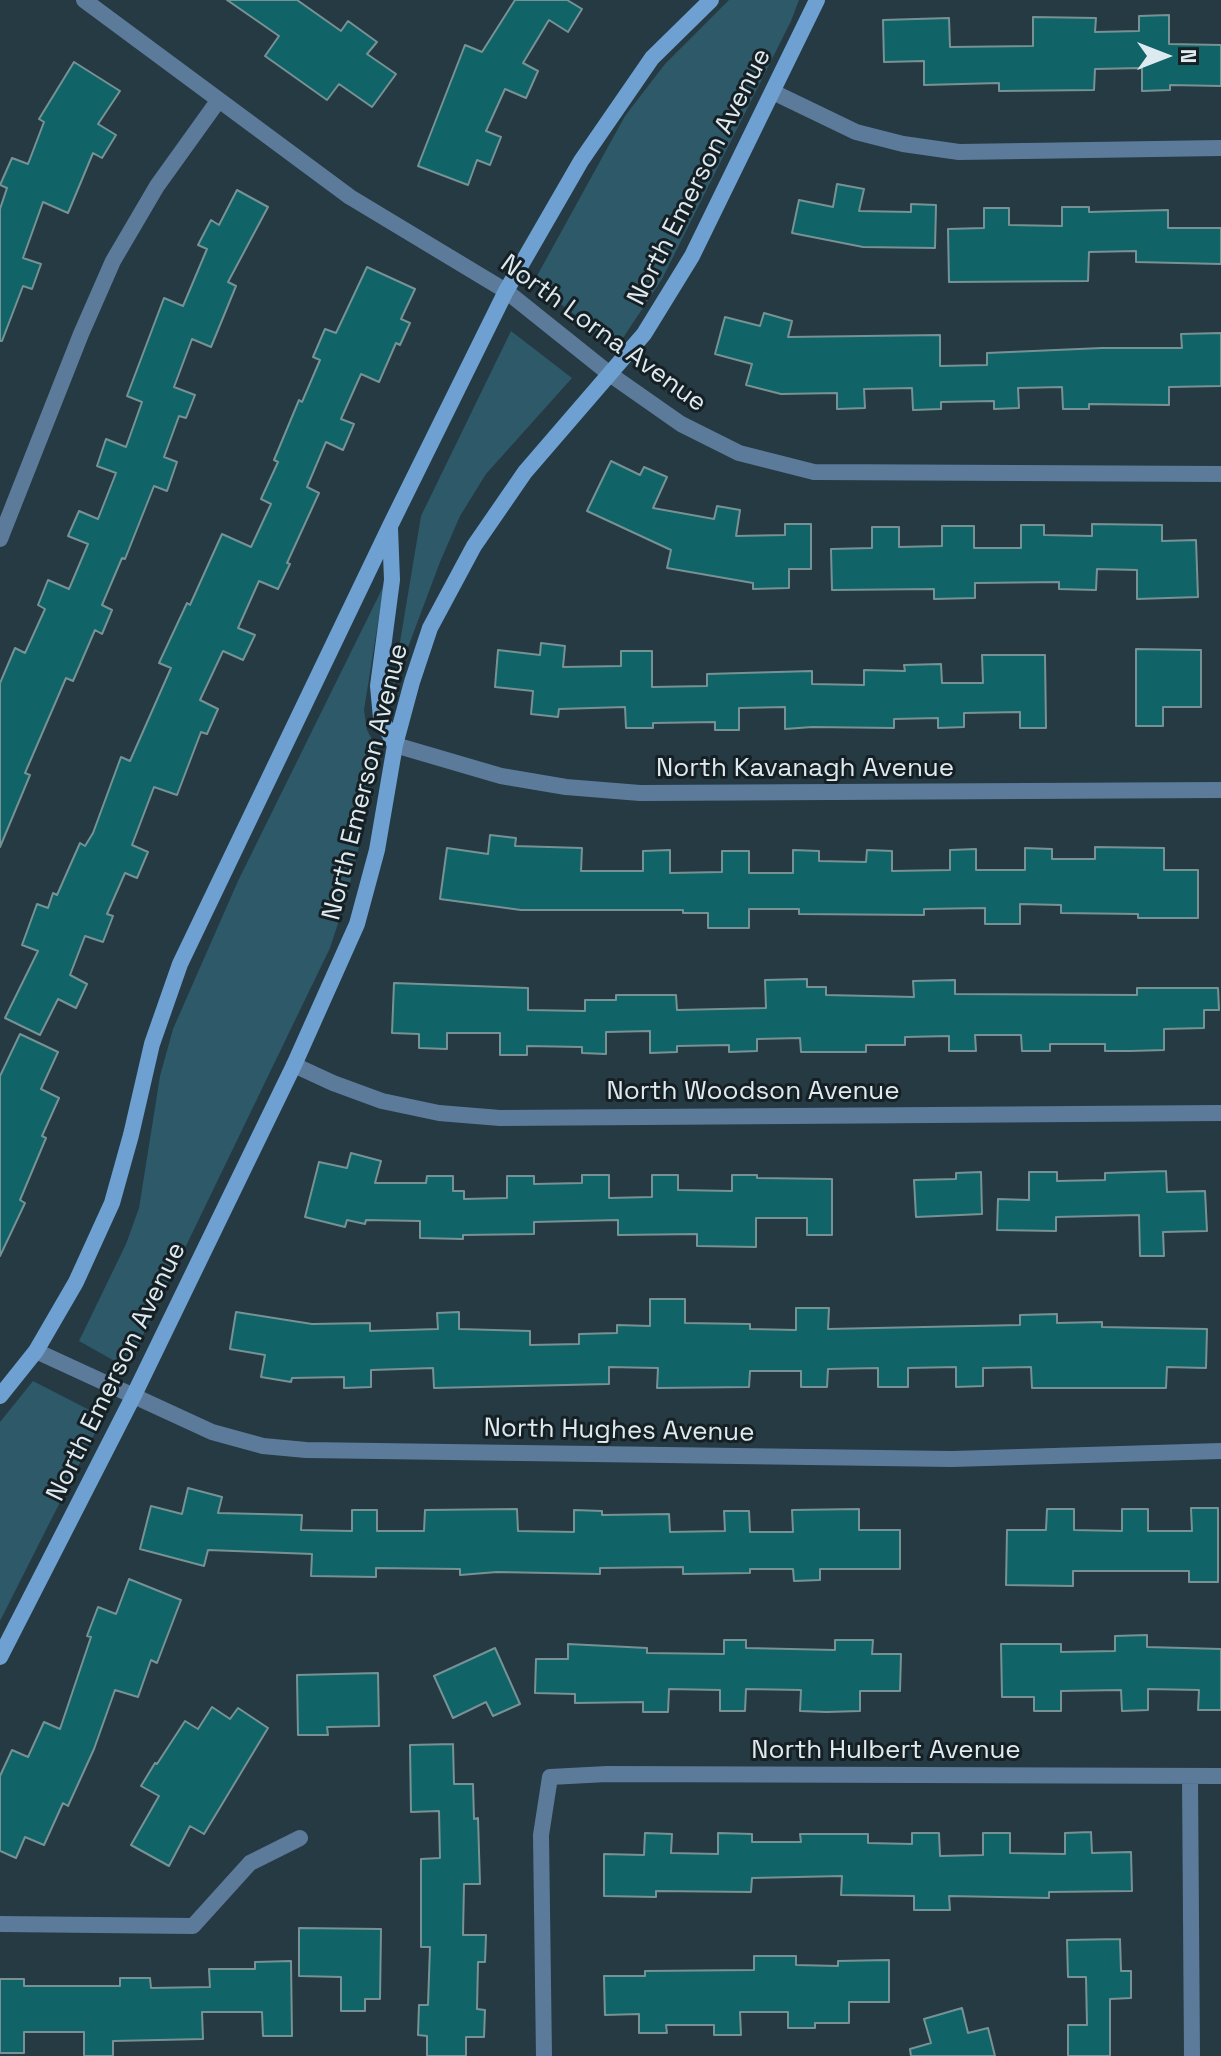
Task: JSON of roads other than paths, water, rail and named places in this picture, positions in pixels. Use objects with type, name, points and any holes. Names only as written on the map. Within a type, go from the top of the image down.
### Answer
[{"type":"street","name":"North Lorna Avenue","points":[[84,0],[350,197],[506,291],[611,375],[681,424],[739,453],[814,472],[1221,474]]},
{"type":"street","points":[[0,1396],[36,1351],[76,1282],[112,1203],[152,1044],[180,964],[506,291],[581,161],[652,58],[711,0]]},
{"type":"street","name":"North Emerson Avenue","points":[[0,1657],[133,1397],[294,1065],[357,924],[377,850],[395,745],[430,628],[474,546],[525,472],[644,334],[692,256],[817,0]]},
{"type":"street","points":[[773,92],[856,132],[903,144],[959,152],[1221,148]]},
{"type":"street","points":[[0,539],[113,261],[157,186],[218,101]]},
{"type":"street","points":[[390,526],[392,580],[378,686],[381,718],[395,745]]},
{"type":"street","name":"North Kavanagh Avenue","points":[[395,745],[501,776],[566,787],[640,793],[1221,790]]},
{"type":"street","name":"North Woodson Avenue","points":[[294,1065],[382,1101],[439,1113],[500,1118],[1221,1113]]},
{"type":"street","name":"North Hughes Avenue","points":[[36,1351],[212,1432],[263,1446],[306,1450],[952,1459],[1221,1451]]},
{"type":"street","name":"North Hulbert Avenue","points":[[544,2056],[541,1835],[550,1777],[607,1774],[1221,1776]]},
{"type":"street","points":[[1190,1777],[1192,2056]]},
{"type":"street","points":[[0,1924],[193,1926],[250,1863],[300,1838]]}]
